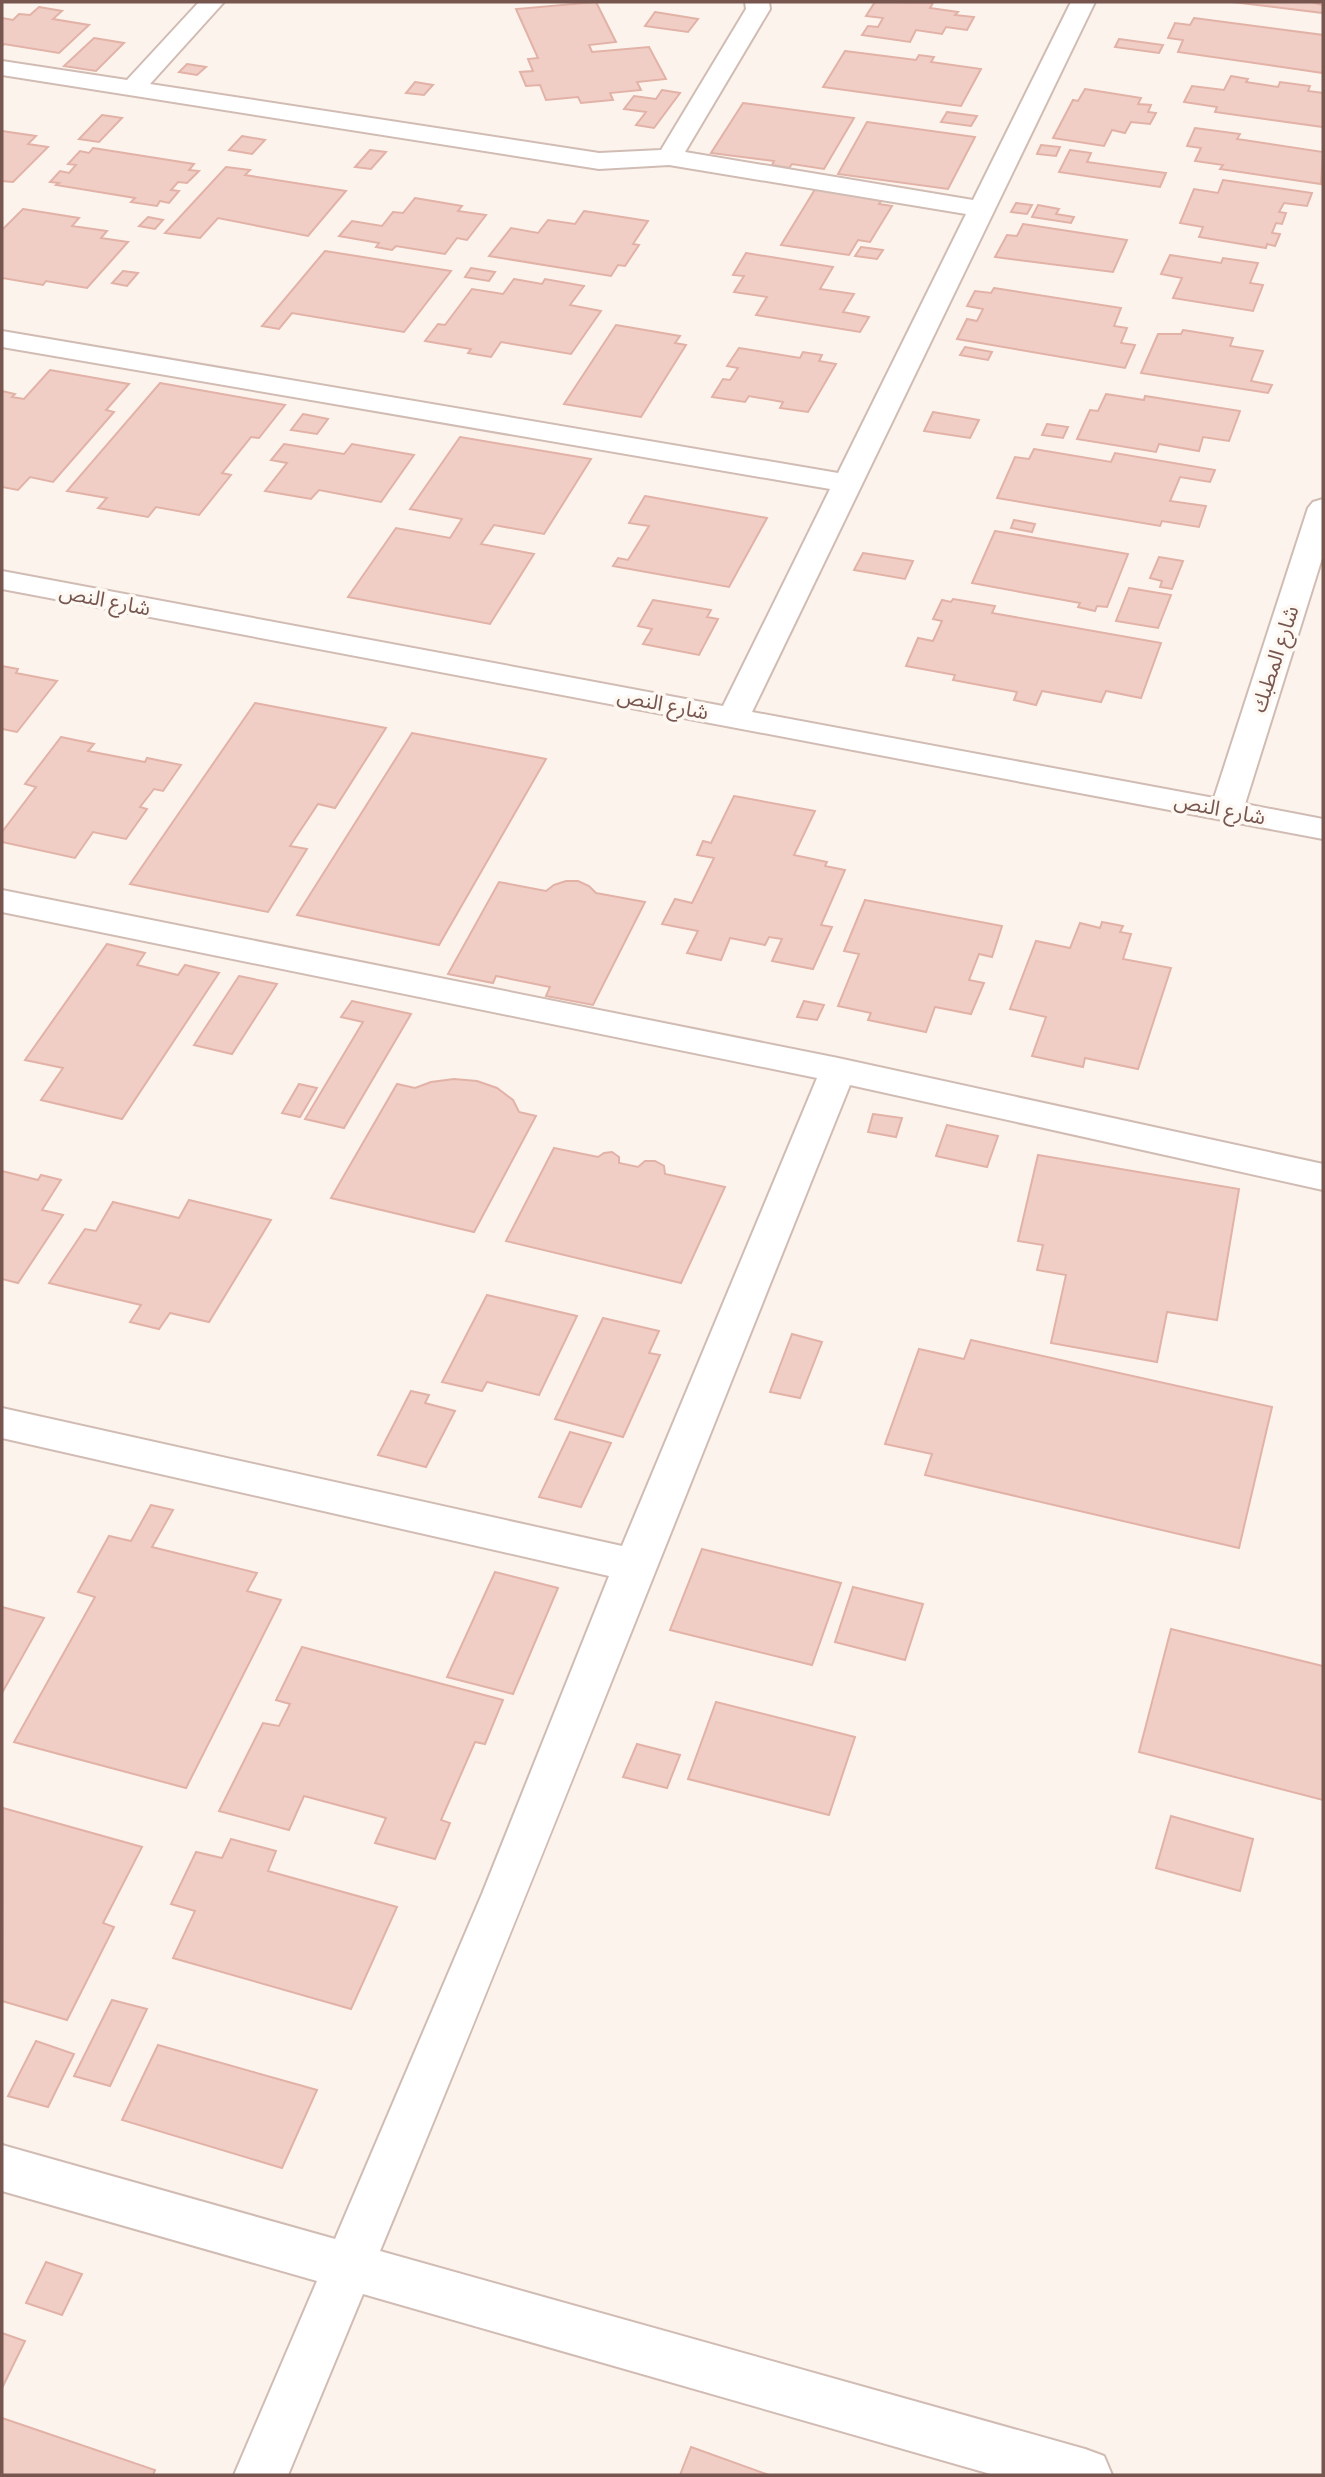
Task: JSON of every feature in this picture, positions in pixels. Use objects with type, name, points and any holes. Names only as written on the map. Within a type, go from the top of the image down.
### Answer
[{"type":"street","points":[[132,89],[212,2]]},
{"type":"street","points":[[669,157],[758,9],[757,2]]},
{"type":"street","points":[[733,718],[1083,2]]},
{"type":"street","points":[[2,68],[600,161],[669,157],[982,209]]},
{"type":"street","points":[[2,339],[848,483]]},
{"type":"street","name":"شارع المطبك","points":[[1227,810],[1323,508]]},
{"type":"street","name":"شارع النص","points":[[2,580],[1323,829]]},
{"type":"street","points":[[2,901],[838,1069],[1323,1177]]},
{"type":"street","points":[[261,2475],[505,1894],[635,1565],[838,1069]]},
{"type":"street","points":[[2,1423],[635,1565]]},
{"type":"street","points":[[2,2168],[1085,2475]]},
{"type":"building","points":[[596,2],[616,42],[589,45],[592,52],[649,47],[666,79],[637,82],[641,90],[610,93],[613,100],[581,103],[578,97],[546,100],[540,85],[526,86],[520,72],[533,71],[528,59],[538,58],[516,9]]},
{"type":"building","points":[[875,2],[933,3],[930,8],[974,17],[967,30],[946,27],[942,34],[916,30],[910,42],[862,35],[868,26],[878,27],[883,18],[866,16]]},
{"type":"building","points":[[1232,2],[1311,2],[1323,5],[1323,13]]},
{"type":"building","points":[[39,7],[62,11],[53,19],[89,25],[59,53],[4,44],[2,46],[2,18],[13,20],[19,14],[30,15]]},
{"type":"building","points":[[655,12],[698,19],[688,32],[645,26]]},
{"type":"building","points":[[1194,18],[1323,35],[1323,73],[1178,52],[1183,40],[1168,38],[1175,23],[1190,25]]},
{"type":"building","points":[[94,38],[124,43],[96,71],[64,66]]},
{"type":"building","points":[[1119,39],[1163,45],[1159,53],[1115,47]]},
{"type":"building","points":[[845,51],[916,60],[919,55],[934,57],[931,62],[981,69],[961,106],[823,87]]},
{"type":"building","points":[[187,64],[206,67],[197,75],[179,72]]},
{"type":"building","points":[[1231,76],[1248,79],[1246,82],[1278,87],[1280,82],[1310,86],[1308,91],[1323,93],[1323,127],[1215,112],[1217,107],[1184,102],[1192,86],[1224,90]]},
{"type":"building","points":[[415,82],[433,85],[424,95],[406,93]]},
{"type":"building","points":[[1085,89],[1141,98],[1138,104],[1151,105],[1148,112],[1156,113],[1150,124],[1131,122],[1125,133],[1112,130],[1104,146],[1053,138],[1073,100],[1078,101]]},
{"type":"building","points":[[662,90],[680,93],[654,128],[636,125],[646,112],[624,109],[634,96],[656,99]]},
{"type":"building","points":[[743,103],[854,118],[824,169],[792,164],[789,168],[772,165],[774,161],[711,153]]},
{"type":"building","points":[[947,112],[977,116],[971,126],[941,122]]},
{"type":"building","points":[[102,115],[122,118],[99,142],[79,139]]},
{"type":"building","points":[[867,122],[975,137],[948,189],[838,174]]},
{"type":"building","points":[[1195,128],[1240,134],[1237,139],[1323,152],[1321,184],[1220,169],[1223,165],[1195,161],[1201,148],[1187,146]]},
{"type":"building","points":[[2,131],[36,136],[28,144],[48,147],[13,182],[2,181]]},
{"type":"building","points":[[242,136],[265,140],[252,154],[229,150]]},
{"type":"building","points":[[1041,145],[1060,147],[1056,156],[1037,154]]},
{"type":"building","points":[[93,148],[194,164],[189,170],[199,171],[187,183],[178,182],[171,190],[179,191],[169,203],[160,201],[157,206],[131,202],[135,198],[50,182],[60,171],[69,173],[76,165],[68,164],[80,151],[89,153]]},
{"type":"building","points":[[370,150],[386,152],[371,169],[355,167]]},
{"type":"building","points":[[1070,150],[1091,153],[1087,162],[1166,173],[1160,187],[1059,172]]},
{"type":"building","points":[[226,167],[250,170],[245,175],[346,191],[308,236],[218,218],[200,238],[165,233]]},
{"type":"building","points":[[1223,180],[1312,193],[1307,206],[1284,203],[1279,212],[1286,213],[1282,224],[1276,223],[1272,233],[1280,234],[1275,246],[1267,244],[1266,248],[1199,237],[1203,227],[1180,223],[1194,189],[1218,193]]},
{"type":"building","points":[[817,186],[884,197],[879,204],[892,206],[870,242],[858,240],[849,255],[781,245]]},
{"type":"building","points":[[415,198],[462,206],[458,211],[486,215],[467,240],[457,238],[445,254],[396,246],[392,250],[376,247],[379,243],[339,236],[352,221],[382,226],[393,212],[403,213]]},
{"type":"building","points":[[1016,203],[1032,205],[1027,214],[1011,212]]},
{"type":"building","points":[[1038,205],[1059,209],[1056,214],[1074,217],[1071,223],[1032,217]]},
{"type":"building","points":[[23,209],[79,218],[72,226],[107,231],[101,238],[128,242],[87,288],[46,281],[43,285],[2,278],[2,230]]},
{"type":"building","points":[[584,211],[648,221],[633,244],[639,245],[625,266],[618,265],[611,276],[489,256],[511,228],[538,233],[548,220],[575,224]]},
{"type":"building","points":[[148,217],[163,220],[155,229],[139,226]]},
{"type":"building","points":[[1023,224],[1127,240],[1113,272],[995,257],[1007,235],[1017,236]]},
{"type":"building","points":[[861,247],[883,250],[877,259],[855,256]]},
{"type":"building","points":[[325,251],[451,271],[404,332],[292,313],[279,329],[262,326]]},
{"type":"building","points":[[746,253],[833,267],[820,289],[854,294],[843,312],[869,317],[860,332],[756,315],[767,297],[734,292],[744,276],[733,275]]},
{"type":"building","points":[[1170,255],[1221,263],[1223,258],[1258,263],[1250,283],[1263,285],[1253,311],[1173,298],[1182,278],[1161,274]]},
{"type":"building","points":[[471,268],[495,272],[489,281],[465,277]]},
{"type":"building","points":[[123,271],[138,273],[127,286],[112,283]]},
{"type":"building","points":[[514,279],[542,284],[545,279],[584,286],[570,305],[601,311],[571,354],[501,342],[491,357],[468,353],[471,349],[425,341],[438,324],[445,325],[472,289],[503,294]]},
{"type":"building","points":[[994,288],[1121,308],[1114,326],[1127,328],[1121,343],[1135,345],[1125,368],[957,339],[967,319],[977,321],[983,309],[967,306],[975,291],[991,293]]},
{"type":"building","points":[[616,325],[680,336],[675,343],[686,345],[641,417],[564,404]]},
{"type":"building","points":[[1183,330],[1233,338],[1230,346],[1263,351],[1251,381],[1272,385],[1268,393],[1141,373],[1158,334],[1181,334]]},
{"type":"building","points":[[965,347],[992,352],[988,360],[960,355]]},
{"type":"building","points":[[739,348],[800,358],[803,352],[822,355],[819,361],[836,364],[808,412],[780,408],[783,402],[749,396],[745,402],[712,397],[723,379],[730,380],[738,368],[727,366]]},
{"type":"building","points":[[50,370],[129,384],[106,410],[114,412],[53,482],[30,477],[18,490],[2,487],[2,391],[15,394],[12,397],[24,399]]},
{"type":"building","points":[[160,383],[285,405],[259,438],[251,437],[222,473],[231,475],[199,515],[156,507],[148,517],[98,508],[107,498],[67,491]]},
{"type":"building","points":[[1106,394],[1144,400],[1145,396],[1240,411],[1229,441],[1203,437],[1199,451],[1159,444],[1156,452],[1077,439],[1090,410],[1098,411]]},
{"type":"building","points":[[933,412],[979,420],[970,438],[924,431]]},
{"type":"building","points":[[303,414],[328,419],[317,434],[291,430]]},
{"type":"building","points":[[1047,424],[1068,427],[1063,438],[1042,435]]},
{"type":"building","points":[[460,437],[591,459],[544,534],[494,525],[481,544],[534,554],[490,624],[348,597],[396,528],[450,538],[462,519],[410,509]]},
{"type":"building","points":[[284,444],[344,454],[352,444],[414,455],[381,502],[319,490],[311,499],[265,491],[287,463],[271,460]]},
{"type":"building","points":[[1034,449],[1111,462],[1115,453],[1215,470],[1210,482],[1180,477],[1170,501],[1206,506],[1199,527],[1162,521],[1160,526],[997,498],[1015,457],[1029,459]]},
{"type":"building","points":[[645,496],[767,518],[729,587],[613,566],[618,558],[628,560],[649,526],[629,523]]},
{"type":"building","points":[[1014,520],[1035,524],[1032,532],[1011,528]]},
{"type":"building","points":[[995,531],[1128,554],[1107,607],[1097,606],[1095,611],[1078,607],[1080,603],[972,583]]},
{"type":"building","points":[[863,553],[913,561],[905,579],[854,570]]},
{"type":"building","points":[[1159,557],[1183,561],[1172,589],[1160,587],[1162,581],[1150,578]]},
{"type":"building","points":[[1129,588],[1171,595],[1158,628],[1116,621]]},
{"type":"building","points":[[953,599],[995,606],[992,613],[1161,643],[1141,698],[1106,691],[1101,702],[1042,691],[1036,705],[1014,700],[1017,692],[953,680],[955,675],[906,666],[918,638],[933,641],[942,621],[933,619],[942,600],[951,602]]},
{"type":"building","points":[[653,600],[711,610],[707,617],[718,619],[699,655],[643,644],[652,629],[638,626]]},
{"type":"building","points":[[2,666],[18,669],[16,673],[57,681],[17,732],[2,729]]},
{"type":"building","points":[[255,703],[386,728],[335,808],[318,804],[290,846],[307,849],[268,912],[130,884]]},
{"type":"building","points":[[412,733],[546,759],[439,945],[297,915]]},
{"type":"building","points":[[61,737],[94,744],[88,751],[145,762],[147,758],[181,765],[163,791],[154,789],[140,807],[147,809],[126,839],[93,832],[75,858],[2,842],[2,832],[36,787],[25,784]]},
{"type":"building","points":[[734,796],[815,811],[794,855],[827,862],[825,866],[845,870],[821,925],[832,927],[813,969],[772,961],[782,939],[769,937],[765,945],[730,938],[721,960],[687,953],[698,931],[662,924],[675,899],[692,903],[714,858],[697,855],[703,841],[711,843]]},
{"type":"building","points":[[566,881],[578,881],[596,893],[645,902],[593,1005],[546,996],[550,987],[496,976],[493,983],[448,974],[499,882],[546,891]]},
{"type":"building","points":[[865,900],[1002,926],[992,957],[979,954],[969,980],[984,983],[971,1014],[935,1007],[926,1032],[868,1020],[871,1013],[838,1006],[859,954],[844,951]]},
{"type":"building","points":[[1102,922],[1123,926],[1120,932],[1131,934],[1123,959],[1171,968],[1138,1069],[1085,1058],[1083,1067],[1032,1056],[1046,1017],[1010,1009],[1036,941],[1070,948],[1080,923],[1100,928]]},
{"type":"building","points":[[107,944],[145,953],[137,965],[178,975],[185,965],[219,973],[122,1119],[41,1100],[63,1068],[25,1060]]},
{"type":"building","points":[[239,976],[277,984],[232,1054],[194,1045]]},
{"type":"building","points":[[352,1001],[411,1014],[344,1128],[305,1119],[363,1022],[341,1017]]},
{"type":"building","points":[[804,1001],[824,1005],[817,1020],[797,1017]]},
{"type":"building","points":[[454,1079],[477,1081],[497,1088],[513,1100],[519,1112],[536,1116],[474,1232],[331,1198],[397,1084],[415,1088],[431,1082]]},
{"type":"building","points":[[299,1084],[317,1088],[300,1117],[282,1113]]},
{"type":"building","points":[[873,1114],[902,1118],[896,1137],[868,1132]]},
{"type":"building","points":[[947,1125],[998,1136],[987,1167],[936,1156]]},
{"type":"building","points":[[554,1148],[598,1157],[612,1152],[619,1157],[619,1163],[638,1167],[645,1161],[655,1161],[664,1166],[665,1174],[725,1187],[681,1283],[506,1241]]},
{"type":"building","points":[[1038,1155],[1239,1189],[1217,1320],[1167,1312],[1157,1362],[1051,1343],[1066,1275],[1037,1270],[1043,1245],[1018,1241]]},
{"type":"building","points":[[2,1171],[38,1180],[41,1175],[61,1180],[42,1210],[63,1215],[18,1283],[2,1279]]},
{"type":"building","points":[[189,1200],[271,1220],[209,1322],[170,1313],[159,1329],[130,1322],[141,1305],[49,1283],[85,1229],[96,1231],[113,1202],[179,1218]]},
{"type":"building","points":[[487,1295],[577,1316],[539,1395],[487,1382],[482,1391],[442,1382]]},
{"type":"building","points":[[603,1318],[659,1331],[649,1353],[660,1355],[623,1437],[555,1419]]},
{"type":"building","points":[[792,1334],[822,1342],[800,1398],[770,1392]]},
{"type":"building","points":[[971,1340],[1272,1407],[1239,1548],[925,1475],[932,1454],[885,1444],[919,1349],[964,1359]]},
{"type":"building","points":[[411,1391],[429,1395],[425,1403],[455,1411],[426,1467],[378,1455]]},
{"type":"building","points":[[570,1432],[611,1443],[581,1507],[539,1497]]},
{"type":"building","points":[[151,1505],[173,1510],[152,1547],[257,1573],[247,1591],[281,1600],[186,1788],[14,1742],[95,1597],[78,1592],[109,1536],[131,1541]]},
{"type":"building","points":[[702,1549],[841,1583],[812,1665],[670,1630]]},
{"type":"building","points":[[495,1572],[558,1588],[513,1694],[447,1677]]},
{"type":"building","points":[[853,1587],[923,1604],[905,1660],[835,1642]]},
{"type":"building","points":[[2,1607],[44,1618],[2,1693]]},
{"type":"building","points":[[1171,1629],[1323,1666],[1323,1800],[1139,1752]]},
{"type":"building","points":[[302,1647],[503,1700],[485,1744],[475,1742],[441,1820],[450,1823],[435,1859],[375,1843],[386,1818],[304,1796],[289,1830],[219,1811],[263,1723],[279,1726],[290,1704],[276,1700]]},
{"type":"building","points":[[716,1702],[855,1737],[829,1815],[688,1779]]},
{"type":"building","points":[[637,1744],[680,1755],[667,1788],[623,1777]]},
{"type":"building","points":[[3,1808],[142,1847],[103,1923],[114,1927],[67,2020],[2,2001]]},
{"type":"building","points":[[1171,1816],[1253,1839],[1240,1891],[1156,1868]]},
{"type":"building","points":[[231,1839],[276,1851],[268,1871],[397,1907],[351,2009],[173,1958],[195,1911],[171,1904],[196,1852],[222,1858]]},
{"type":"building","points":[[112,2000],[147,2009],[110,2086],[74,2076]]},
{"type":"building","points":[[36,2041],[74,2054],[48,2107],[8,2096]]},
{"type":"building","points":[[158,2045],[317,2090],[282,2168],[122,2120]]},
{"type":"building","points":[[46,2262],[82,2274],[62,2315],[26,2303]]},
{"type":"building","points":[[2,2333],[25,2341],[2,2388]]},
{"type":"building","points":[[2,2418],[155,2470],[153,2475],[2,2475]]},
{"type":"building","points":[[691,2447],[769,2475],[680,2475]]}]
